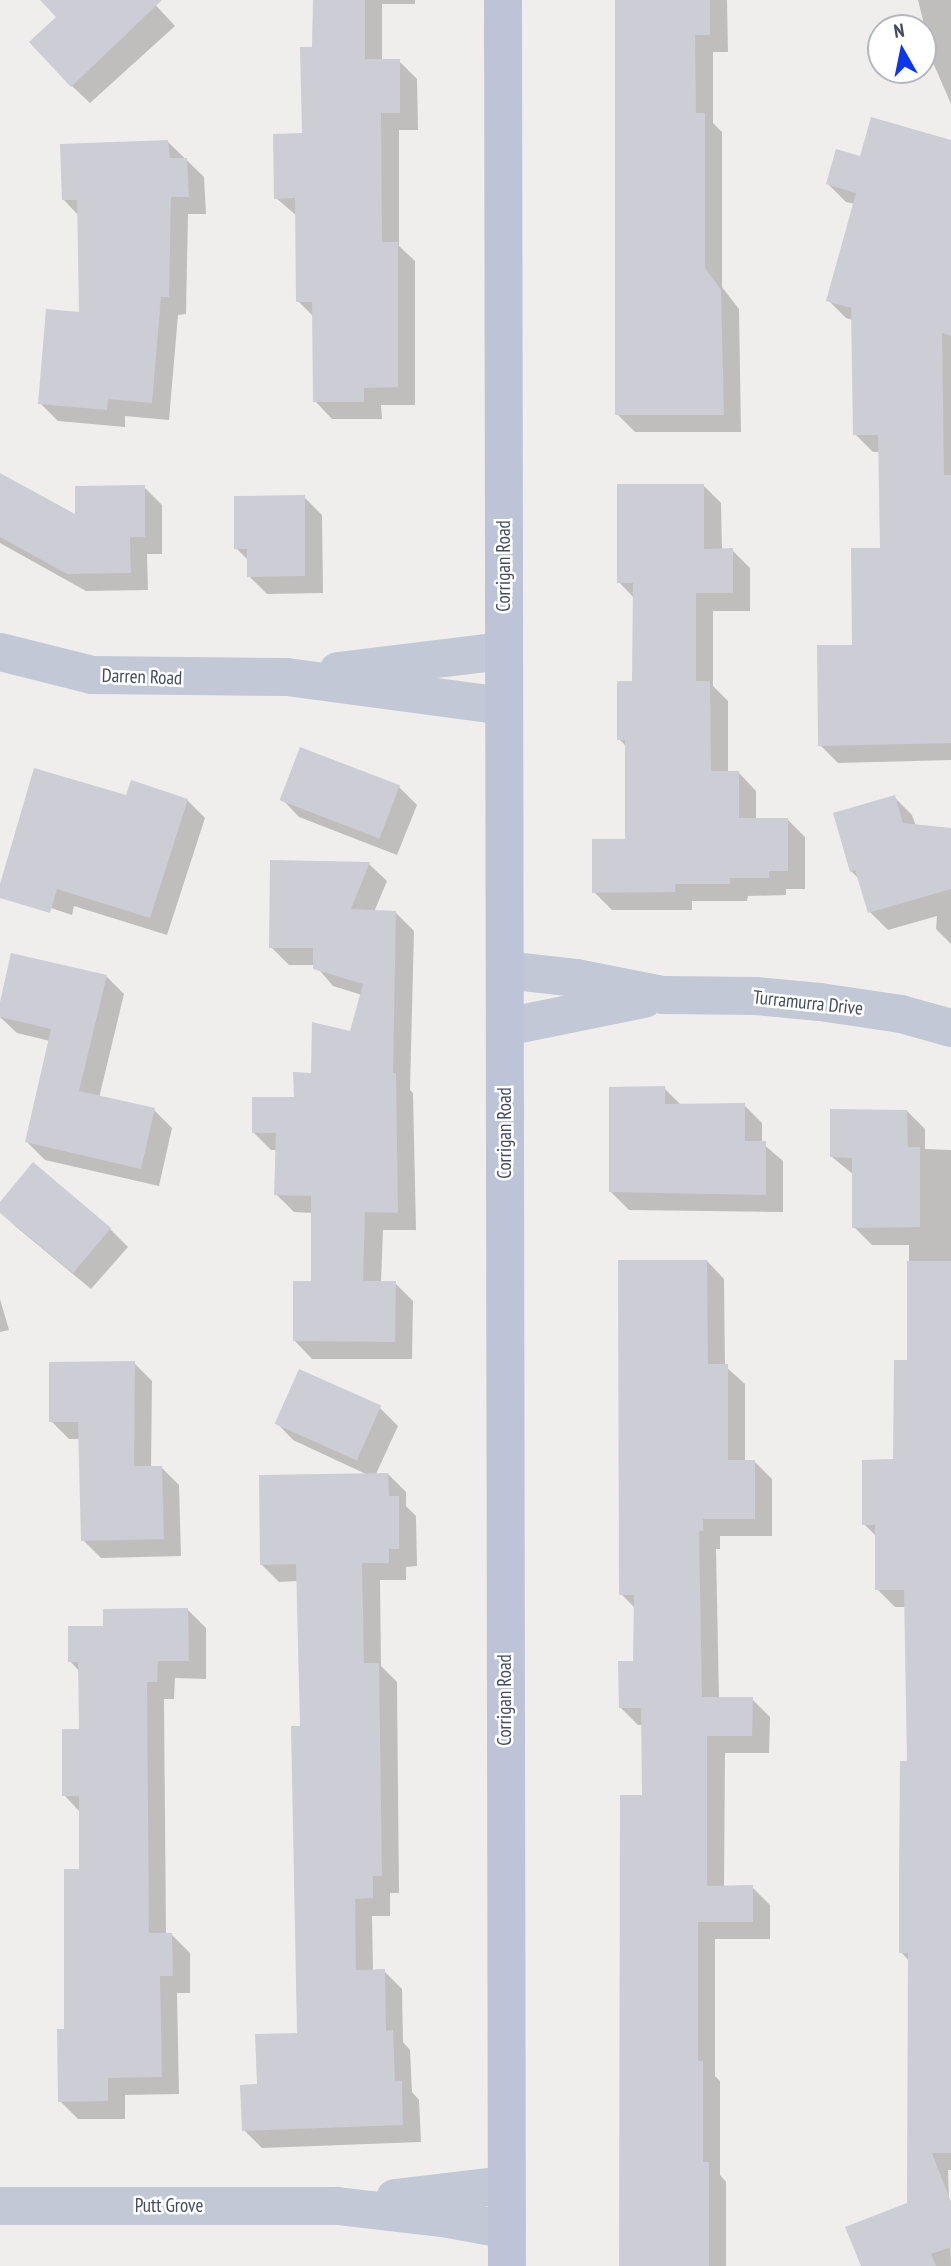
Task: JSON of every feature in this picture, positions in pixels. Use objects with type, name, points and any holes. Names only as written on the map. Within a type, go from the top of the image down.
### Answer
[{"type":"main road","name":"Corrigan Road","points":[[503,0],[507,2248]]},
{"type":"street","name":"Darren Road","points":[[0,652],[92,675],[177,679],[287,677],[504,651]]},
{"type":"street","name":"Darren Road","points":[[287,677],[504,706]]},
{"type":"street","name":"Turramurra Drive","points":[[505,970],[576,978],[663,995],[756,996],[820,1002],[901,1014],[951,1028]]},
{"type":"street","name":"Turramurra Drive","points":[[505,1027],[663,995]]},
{"type":"street","name":"Putt Grove","points":[[337,2206],[506,2185]]},
{"type":"street","name":"Putt Grove","points":[[0,2206],[337,2206],[449,2219],[507,2248]]},
{"type":"building","points":[[40,0],[162,0],[71,87],[29,42],[56,17]]},
{"type":"building","points":[[313,0],[365,0],[365,59],[400,59],[400,113],[381,113],[382,242],[398,242],[398,387],[364,388],[364,402],[313,402],[312,302],[296,302],[295,198],[274,199],[273,134],[302,133],[300,47],[312,47]]},
{"type":"building","points":[[615,0],[710,0],[710,35],[695,35],[696,113],[705,113],[705,268],[721,290],[724,415],[615,415]]},
{"type":"building","points":[[871,117],[951,140],[951,336],[942,333],[944,475],[951,475],[951,743],[818,746],[817,645],[852,645],[851,548],[880,548],[878,435],[853,435],[851,308],[826,301],[856,193],[826,184],[836,149],[860,156]]},
{"type":"building","points":[[168,140],[170,158],[187,158],[189,197],[171,197],[169,297],[161,297],[152,403],[108,399],[107,410],[38,404],[46,309],[79,312],[77,200],[62,200],[60,144]]},
{"type":"building","points":[[0,473],[75,514],[75,486],[145,485],[145,537],[130,537],[131,573],[67,574],[0,537]]},
{"type":"building","points":[[617,484],[704,484],[704,549],[733,548],[733,593],[696,593],[696,681],[710,681],[711,771],[739,771],[739,818],[788,818],[788,871],[769,871],[769,878],[730,878],[730,884],[675,884],[675,892],[592,893],[592,839],[625,839],[625,740],[617,740],[617,681],[632,681],[633,583],[617,583]]},
{"type":"building","points":[[305,495],[305,576],[247,577],[247,549],[234,549],[234,496]]},
{"type":"building","points":[[300,747],[400,785],[379,839],[280,800]]},
{"type":"building","points":[[34,768],[126,795],[131,780],[188,799],[150,918],[57,889],[50,913],[0,898],[0,884]]},
{"type":"building","points":[[895,795],[903,823],[951,828],[951,889],[868,913],[855,870],[850,872],[833,813]]},
{"type":"building","points":[[270,860],[370,862],[351,909],[396,911],[393,1073],[396,1073],[398,1213],[365,1212],[363,1281],[396,1281],[395,1342],[293,1341],[293,1281],[311,1281],[311,1196],[274,1195],[276,1133],[252,1133],[252,1097],[294,1097],[293,1072],[311,1073],[312,1022],[350,1031],[363,984],[313,969],[313,948],[269,948]]},
{"type":"building","points":[[11,953],[107,975],[79,1091],[155,1108],[141,1169],[25,1142],[51,1029],[0,1017],[0,1002]]},
{"type":"building","points":[[665,1086],[665,1104],[745,1103],[745,1141],[766,1141],[766,1195],[609,1192],[609,1087]]},
{"type":"building","points":[[830,1109],[907,1110],[908,1147],[920,1147],[920,1227],[852,1228],[852,1158],[830,1157]]},
{"type":"building","points":[[33,1162],[111,1228],[73,1273],[0,1213],[0,1202]]},
{"type":"building","points":[[618,1260],[707,1260],[708,1364],[728,1364],[728,1460],[755,1460],[755,1519],[703,1519],[703,1531],[699,1531],[702,1697],[753,1697],[752,1736],[707,1736],[707,1886],[753,1885],[753,1922],[698,1922],[698,2061],[703,2061],[703,2162],[709,2162],[709,2266],[619,2266],[620,1795],[642,1795],[641,1708],[619,1708],[618,1661],[633,1661],[634,1595],[619,1595]]},
{"type":"building","points":[[907,1261],[951,1261],[951,2153],[932,2153],[951,2202],[951,2247],[931,2254],[936,2266],[861,2266],[845,2227],[907,2203],[908,1953],[899,1953],[900,1761],[907,1761],[904,1590],[875,1590],[875,1525],[862,1525],[862,1460],[893,1459],[894,1360],[907,1360]]},
{"type":"building","points":[[135,1361],[134,1466],[162,1466],[164,1539],[81,1541],[78,1422],[49,1422],[49,1362]]},
{"type":"building","points":[[299,1369],[381,1406],[357,1460],[275,1424]]},
{"type":"building","points":[[388,1473],[389,1496],[399,1496],[399,1549],[389,1549],[389,1563],[362,1563],[364,1663],[379,1663],[382,1876],[373,1876],[373,1898],[355,1899],[356,1970],[385,1969],[386,2031],[393,2030],[395,2081],[402,2081],[403,2125],[242,2131],[240,2085],[257,2084],[255,2034],[297,2033],[291,1726],[300,1726],[296,1564],[260,1565],[259,1475]]},
{"type":"building","points":[[188,1608],[189,1661],[158,1661],[157,1682],[147,1682],[149,1933],[172,1933],[173,1976],[160,1976],[162,2077],[108,2078],[108,2101],[58,2102],[57,2029],[64,2029],[64,1869],[79,1869],[79,1796],[62,1796],[62,1729],[79,1729],[78,1662],[68,1662],[68,1626],[103,1626],[103,1609]]}]
